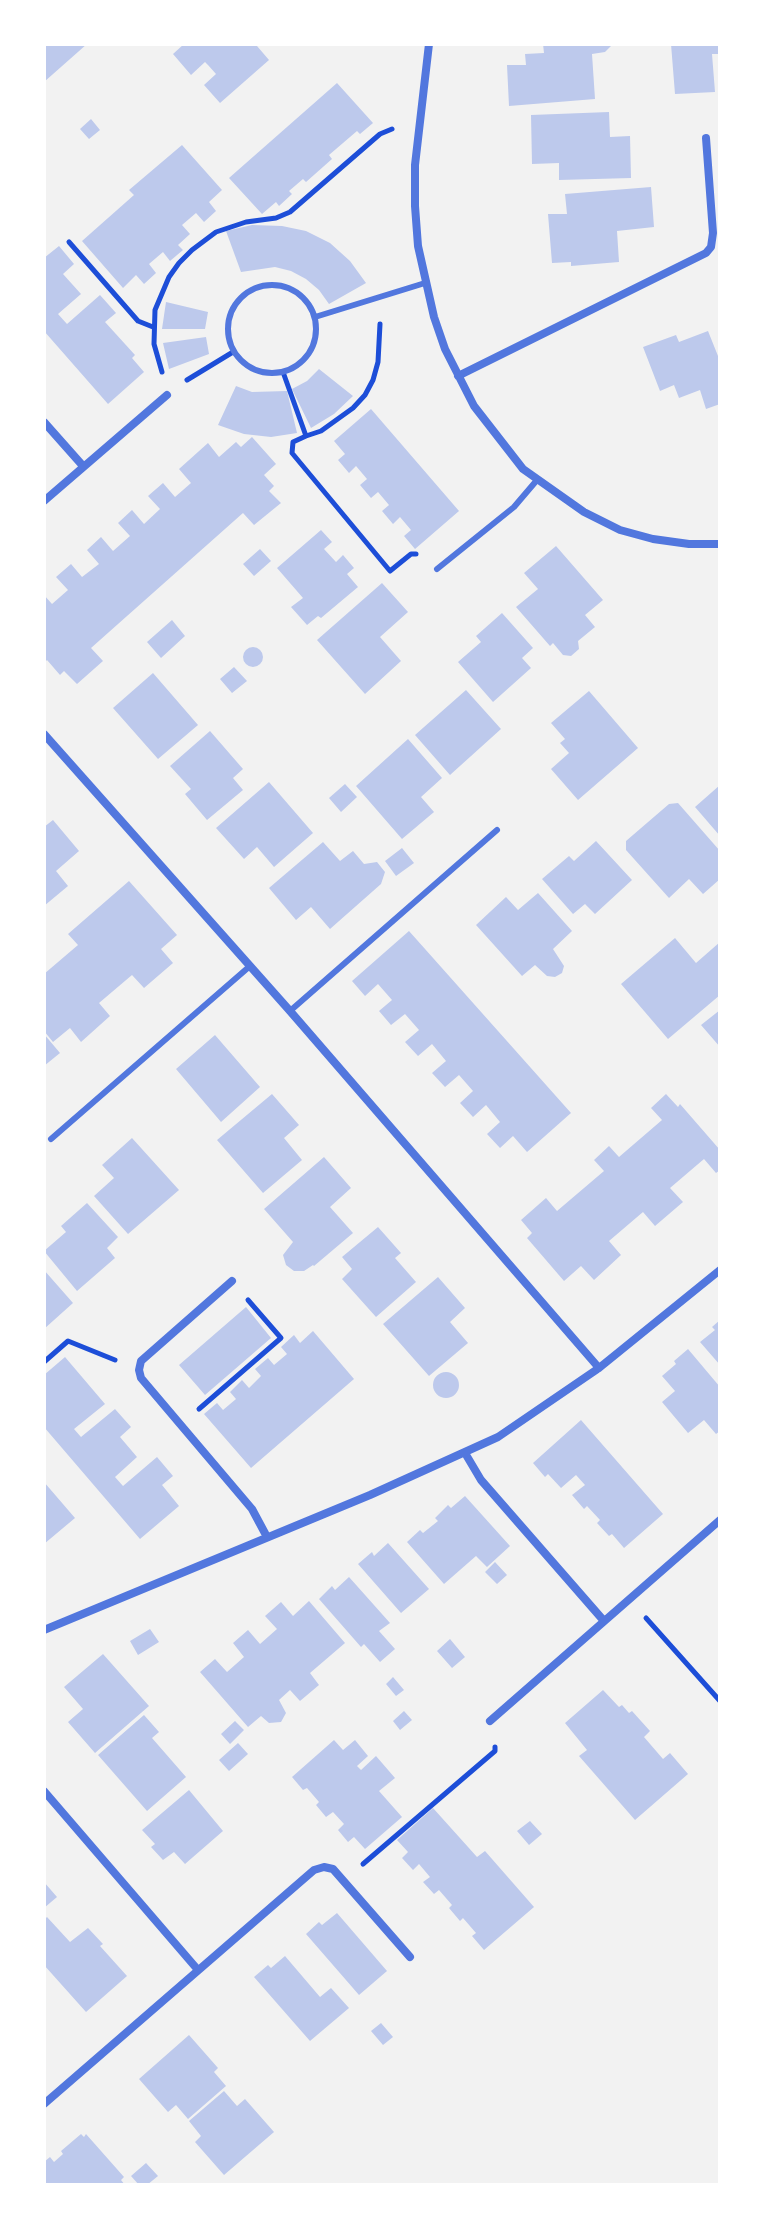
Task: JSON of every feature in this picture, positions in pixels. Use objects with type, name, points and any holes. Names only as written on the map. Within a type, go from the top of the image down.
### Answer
[{"type":"street","points":[[429,44],[418,124],[415,206],[425,283],[434,317],[458,376],[493,433],[523,469],[584,512],[620,530],[665,541],[720,544]]},
{"type":"street","points":[[458,376],[706,253],[711,247],[713,233],[706,138]]},
{"type":"street","points":[[44,501],[169,392]]},
{"type":"street","points":[[44,422],[83,466]]},
{"type":"street","points":[[44,734],[290,1011],[599,1368]]},
{"type":"street","points":[[44,1630],[465,1453],[528,1418],[599,1368],[720,1270]]},
{"type":"street","points":[[232,1281],[141,1361],[139,1370],[141,1378],[252,1509],[267,1537]]},
{"type":"street","points":[[465,1453],[481,1480],[604,1621]]},
{"type":"street","points":[[490,1721],[720,1520]]},
{"type":"street","points":[[44,1791],[198,1970]]},
{"type":"street","points":[[44,2104],[314,1870],[324,1867],[333,1869],[410,1957]]},
{"type":"lane","points":[[315,317],[425,283]]},
{"type":"lane","points":[[260,287],[285,287],[308,302],[315,317],[316,334],[309,354],[298,365],[273,374],[258,372],[233,352],[229,318],[246,293],[260,287]]},
{"type":"lane","points":[[437,569],[514,507],[537,480]]},
{"type":"lane","points":[[290,1011],[497,830]]},
{"type":"lane","points":[[51,1139],[250,966]]},
{"type":"path","points":[[233,352],[169,392],[159,365],[153,327],[155,310],[169,277],[179,263],[204,240],[231,226],[283,216],[380,134],[398,126],[418,124]]},
{"type":"path","points":[[69,242],[138,321],[153,327]]},
{"type":"path","points":[[375,299],[380,342],[373,380],[353,408],[338,421],[293,442],[292,453],[390,571],[411,554],[420,554],[437,569]]},
{"type":"path","points":[[283,372],[306,436]]},
{"type":"path","points":[[180,1425],[281,1338],[232,1281]]},
{"type":"path","points":[[44,1362],[68,1341],[139,1370]]},
{"type":"path","points":[[629,1598],[720,1701]]},
{"type":"path","points":[[343,1880],[495,1751],[490,1721]]},
{"type":"building","points":[[44,44],[87,44],[44,82]]},
{"type":"building","points":[[184,44],[260,44],[257,46],[269,60],[220,103],[204,85],[216,74],[208,65],[205,62],[191,75],[173,54]]},
{"type":"building","points":[[543,44],[613,44],[605,52],[592,54],[595,99],[509,106],[507,65],[526,65],[525,54],[544,53]]},
{"type":"building","points":[[671,44],[720,44],[720,54],[712,54],[715,92],[675,94]]},
{"type":"building","points":[[337,83],[373,123],[360,134],[357,131],[329,155],[332,159],[306,182],[303,179],[289,191],[292,194],[279,206],[276,202],[262,214],[229,178]]},
{"type":"building","points":[[609,112],[610,137],[630,136],[631,178],[559,180],[559,163],[532,164],[531,115]]},
{"type":"building","points":[[91,119],[100,130],[89,139],[80,129]]},
{"type":"building","points":[[182,145],[222,190],[209,202],[216,211],[204,222],[196,213],[182,225],[190,234],[178,245],[183,250],[170,261],[163,252],[149,264],[156,273],[144,284],[136,275],[123,288],[82,241],[134,195],[129,190]]},
{"type":"building","points":[[651,187],[654,227],[617,231],[619,262],[571,266],[571,262],[552,263],[548,214],[567,214],[565,194]]},
{"type":"building","points":[[252,225],[306,231],[330,243],[350,261],[366,283],[329,304],[319,290],[291,271],[275,267],[241,272],[226,231]]},
{"type":"building","points":[[59,246],[74,264],[63,274],[81,294],[58,314],[67,324],[100,295],[116,313],[105,322],[135,355],[132,358],[144,372],[108,404],[44,331],[44,258]]},
{"type":"building","points":[[166,302],[208,312],[205,329],[162,329]]},
{"type":"building","points":[[708,331],[720,361],[720,404],[706,409],[700,390],[679,398],[674,385],[660,391],[643,347],[676,335],[679,342]]},
{"type":"building","points":[[206,337],[209,354],[169,369],[163,343]]},
{"type":"building","points":[[319,369],[353,396],[334,414],[311,428],[292,389],[307,381]]},
{"type":"building","points":[[236,386],[252,392],[287,391],[297,433],[271,437],[244,434],[218,425]]},
{"type":"building","points":[[371,409],[459,511],[415,549],[404,536],[411,530],[400,517],[393,524],[382,511],[389,505],[378,492],[371,498],[360,485],[367,479],[356,466],[349,473],[338,460],[345,454],[334,441]]},
{"type":"building","points":[[252,437],[276,464],[264,475],[274,486],[269,491],[281,503],[254,525],[243,513],[91,648],[103,661],[77,684],[64,671],[60,675],[47,660],[44,663],[44,595],[52,604],[68,590],[56,577],[71,564],[82,577],[99,564],[87,550],[101,537],[113,551],[130,536],[118,523],[132,510],[144,524],[160,509],[148,496],[163,483],[175,497],[191,483],[179,469],[208,443],[219,457],[236,442],[241,447]]},
{"type":"building","points":[[321,530],[332,542],[324,549],[336,562],[343,555],[354,568],[347,574],[358,587],[321,618],[318,616],[307,625],[291,607],[303,598],[277,568]]},
{"type":"building","points":[[556,546],[603,600],[585,615],[595,627],[578,641],[579,649],[571,656],[563,655],[553,643],[550,646],[516,607],[538,589],[524,573]]},
{"type":"building","points":[[260,549],[271,561],[254,576],[243,564]]},
{"type":"building","points":[[382,583],[408,612],[380,637],[401,661],[365,694],[317,640]]},
{"type":"building","points":[[502,613],[533,648],[522,658],[531,668],[493,702],[458,662],[481,642],[476,636]]},
{"type":"building","points":[[172,620],[185,636],[161,658],[147,642]]},
{"type":"building","points":[[249,647],[257,647],[263,657],[257,667],[249,667],[243,661],[243,653]]},
{"type":"building","points":[[234,667],[247,681],[232,693],[220,679]]},
{"type":"building","points":[[153,673],[198,725],[158,759],[113,708]]},
{"type":"building","points":[[466,690],[501,729],[450,775],[415,735]]},
{"type":"building","points":[[589,691],[638,748],[578,800],[551,769],[569,753],[560,743],[565,739],[551,723]]},
{"type":"building","points":[[210,731],[243,769],[233,778],[243,790],[207,820],[185,794],[191,789],[170,766]]},
{"type":"building","points":[[408,739],[442,778],[421,797],[434,812],[402,839],[356,786]]},
{"type":"building","points":[[269,782],[313,833],[274,867],[257,847],[244,859],[216,828]]},
{"type":"building","points":[[345,784],[357,797],[341,812],[329,798]]},
{"type":"building","points":[[720,785],[720,836],[695,807]]},
{"type":"building","points":[[678,803],[720,851],[720,879],[703,894],[689,879],[669,898],[626,850],[626,841],[669,804]]},
{"type":"building","points":[[53,820],[79,851],[56,871],[68,886],[44,906],[44,827]]},
{"type":"building","points":[[596,841],[632,880],[595,914],[585,904],[573,914],[542,879],[569,856],[574,861]]},
{"type":"building","points":[[323,842],[340,861],[353,851],[364,864],[377,862],[385,872],[381,884],[330,929],[311,907],[296,920],[269,888]]},
{"type":"building","points":[[402,848],[414,863],[396,876],[385,861]]},
{"type":"building","points":[[129,881],[177,935],[161,949],[173,963],[144,988],[132,975],[99,1003],[110,1016],[81,1042],[70,1028],[53,1042],[44,1031],[44,974],[78,945],[68,934]]},
{"type":"building","points":[[538,893],[572,931],[553,949],[564,966],[562,973],[555,977],[547,976],[535,965],[522,976],[476,925],[506,897],[518,910]]},
{"type":"building","points":[[409,931],[571,1113],[527,1152],[513,1136],[500,1148],[487,1134],[500,1122],[486,1105],[473,1117],[460,1103],[473,1091],[459,1075],[445,1087],[432,1073],[446,1061],[432,1044],[418,1056],[405,1042],[419,1030],[405,1014],[391,1025],[379,1011],[392,1000],[378,984],[365,996],[352,981]]},
{"type":"building","points":[[675,938],[696,963],[720,942],[720,995],[668,1039],[621,984]]},
{"type":"building","points":[[720,1010],[720,1047],[701,1025]]},
{"type":"building","points":[[44,1034],[60,1053],[44,1066]]},
{"type":"building","points":[[215,1035],[260,1087],[221,1122],[176,1069]]},
{"type":"building","points":[[272,1094],[299,1125],[284,1138],[302,1160],[263,1193],[217,1140]]},
{"type":"building","points":[[666,1094],[678,1107],[680,1104],[720,1150],[720,1170],[716,1173],[704,1159],[670,1188],[683,1202],[655,1226],[643,1212],[609,1241],[621,1255],[594,1280],[581,1266],[564,1281],[527,1238],[532,1233],[521,1220],[546,1198],[557,1211],[604,1171],[594,1160],[609,1146],[619,1157],[662,1120],[651,1108]]},
{"type":"building","points":[[132,1138],[179,1190],[128,1234],[94,1196],[114,1178],[102,1165]]},
{"type":"building","points":[[324,1157],[351,1188],[330,1207],[353,1233],[314,1266],[304,1271],[294,1271],[286,1265],[283,1255],[293,1242],[264,1209]]},
{"type":"building","points":[[87,1203],[118,1237],[107,1248],[115,1258],[77,1291],[44,1251],[66,1232],[61,1226]]},
{"type":"building","points":[[378,1227],[401,1253],[395,1258],[416,1282],[376,1317],[342,1279],[352,1269],[342,1257]]},
{"type":"building","points":[[44,1270],[73,1303],[44,1329]]},
{"type":"building","points":[[438,1277],[465,1308],[450,1322],[468,1343],[429,1376],[383,1324]]},
{"type":"building","points":[[246,1307],[271,1338],[205,1395],[179,1365]]},
{"type":"building","points":[[720,1320],[720,1365],[700,1342],[715,1330],[712,1327]]},
{"type":"building","points":[[313,1331],[354,1379],[251,1468],[204,1414],[217,1403],[223,1410],[236,1399],[230,1392],[242,1380],[249,1388],[261,1376],[255,1369],[268,1358],[274,1365],[287,1354],[281,1347],[294,1335],[300,1343]]},
{"type":"building","points":[[688,1349],[720,1387],[720,1431],[716,1434],[704,1420],[688,1433],[662,1402],[675,1391],[662,1376]]},
{"type":"building","points":[[65,1357],[105,1404],[74,1429],[81,1437],[115,1409],[131,1427],[120,1437],[137,1457],[115,1477],[123,1486],[157,1457],[173,1476],[162,1485],[179,1506],[140,1539],[44,1427],[44,1375]]},
{"type":"building","points":[[446,1372],[455,1376],[459,1385],[455,1394],[446,1398],[437,1394],[433,1385],[437,1376]]},
{"type":"building","points":[[581,1420],[663,1514],[624,1548],[597,1523],[600,1520],[587,1506],[584,1509],[572,1495],[585,1485],[576,1475],[561,1488],[548,1474],[545,1477],[533,1463]]},
{"type":"building","points":[[44,1482],[75,1518],[44,1544]]},
{"type":"building","points":[[465,1496],[510,1546],[487,1567],[476,1556],[444,1584],[407,1542],[420,1530],[423,1533],[438,1521],[435,1518],[448,1505],[451,1508]]},
{"type":"building","points":[[388,1543],[429,1589],[401,1613],[358,1564],[372,1552],[374,1556]]},
{"type":"building","points":[[495,1562],[507,1575],[497,1584],[485,1572]]},
{"type":"building","points":[[349,1577],[390,1623],[379,1631],[395,1649],[380,1662],[364,1644],[361,1647],[319,1599],[332,1586],[335,1590]]},
{"type":"building","points":[[309,1601],[345,1643],[310,1673],[319,1685],[300,1701],[290,1690],[279,1700],[286,1713],[281,1722],[269,1723],[261,1716],[248,1727],[200,1672],[215,1659],[227,1672],[244,1657],[233,1643],[248,1630],[260,1644],[277,1629],[265,1616],[281,1602],[293,1616]]},
{"type":"building","points":[[150,1629],[159,1642],[138,1655],[130,1641]]},
{"type":"building","points":[[450,1639],[465,1657],[452,1668],[437,1651]]},
{"type":"building","points":[[103,1654],[149,1706],[95,1753],[68,1722],[83,1709],[64,1687]]},
{"type":"building","points":[[393,1677],[404,1690],[396,1696],[386,1684]]},
{"type":"building","points":[[603,1690],[619,1707],[622,1705],[629,1713],[632,1711],[650,1731],[644,1737],[663,1759],[670,1753],[688,1774],[635,1820],[579,1756],[587,1750],[565,1723]]},
{"type":"building","points":[[404,1711],[412,1720],[400,1730],[393,1721]]},
{"type":"building","points":[[144,1715],[159,1732],[152,1738],[186,1777],[147,1811],[98,1755]]},
{"type":"building","points":[[235,1721],[244,1730],[230,1744],[221,1734]]},
{"type":"building","points":[[334,1740],[343,1750],[355,1740],[368,1756],[357,1766],[361,1770],[376,1756],[395,1778],[379,1791],[402,1817],[365,1849],[354,1837],[348,1842],[338,1830],[344,1824],[333,1812],[326,1817],[316,1805],[319,1802],[292,1777]]},
{"type":"building","points":[[238,1743],[248,1754],[229,1771],[219,1760]]},
{"type":"building","points":[[189,1790],[223,1831],[185,1864],[174,1852],[163,1860],[151,1847],[155,1844],[142,1830]]},
{"type":"building","points":[[433,1808],[477,1857],[485,1851],[534,1907],[484,1950],[472,1936],[476,1933],[463,1918],[460,1921],[439,1890],[434,1894],[423,1882],[430,1877],[419,1864],[413,1870],[402,1858],[408,1852],[397,1840]]},
{"type":"building","points":[[530,1821],[542,1834],[529,1845],[517,1831]]},
{"type":"building","points":[[44,1882],[57,1897],[44,1908]]},
{"type":"building","points":[[337,1913],[387,1971],[359,1995],[306,1934],[319,1922],[322,1925]]},
{"type":"building","points":[[47,1917],[70,1942],[88,1928],[127,1976],[86,2012],[44,1965],[44,1920]]},
{"type":"building","points":[[285,1956],[320,1997],[331,1988],[349,2008],[310,2041],[254,1977]]},
{"type":"building","points":[[381,2023],[393,2037],[383,2045],[371,2031]]},
{"type":"building","points":[[189,2035],[218,2068],[214,2072],[226,2086],[188,2119],[176,2105],[168,2112],[139,2079]]},
{"type":"building","points":[[224,2091],[237,2106],[245,2099],[274,2132],[224,2175],[195,2142],[201,2136],[189,2121]]},
{"type":"building","points":[[81,2134],[84,2137],[86,2134],[124,2177],[121,2180],[125,2185],[44,2185],[44,2162],[50,2157],[54,2162],[63,2154],[61,2151]]},
{"type":"building","points":[[146,2163],[158,2176],[147,2185],[139,2185],[131,2176]]}]
